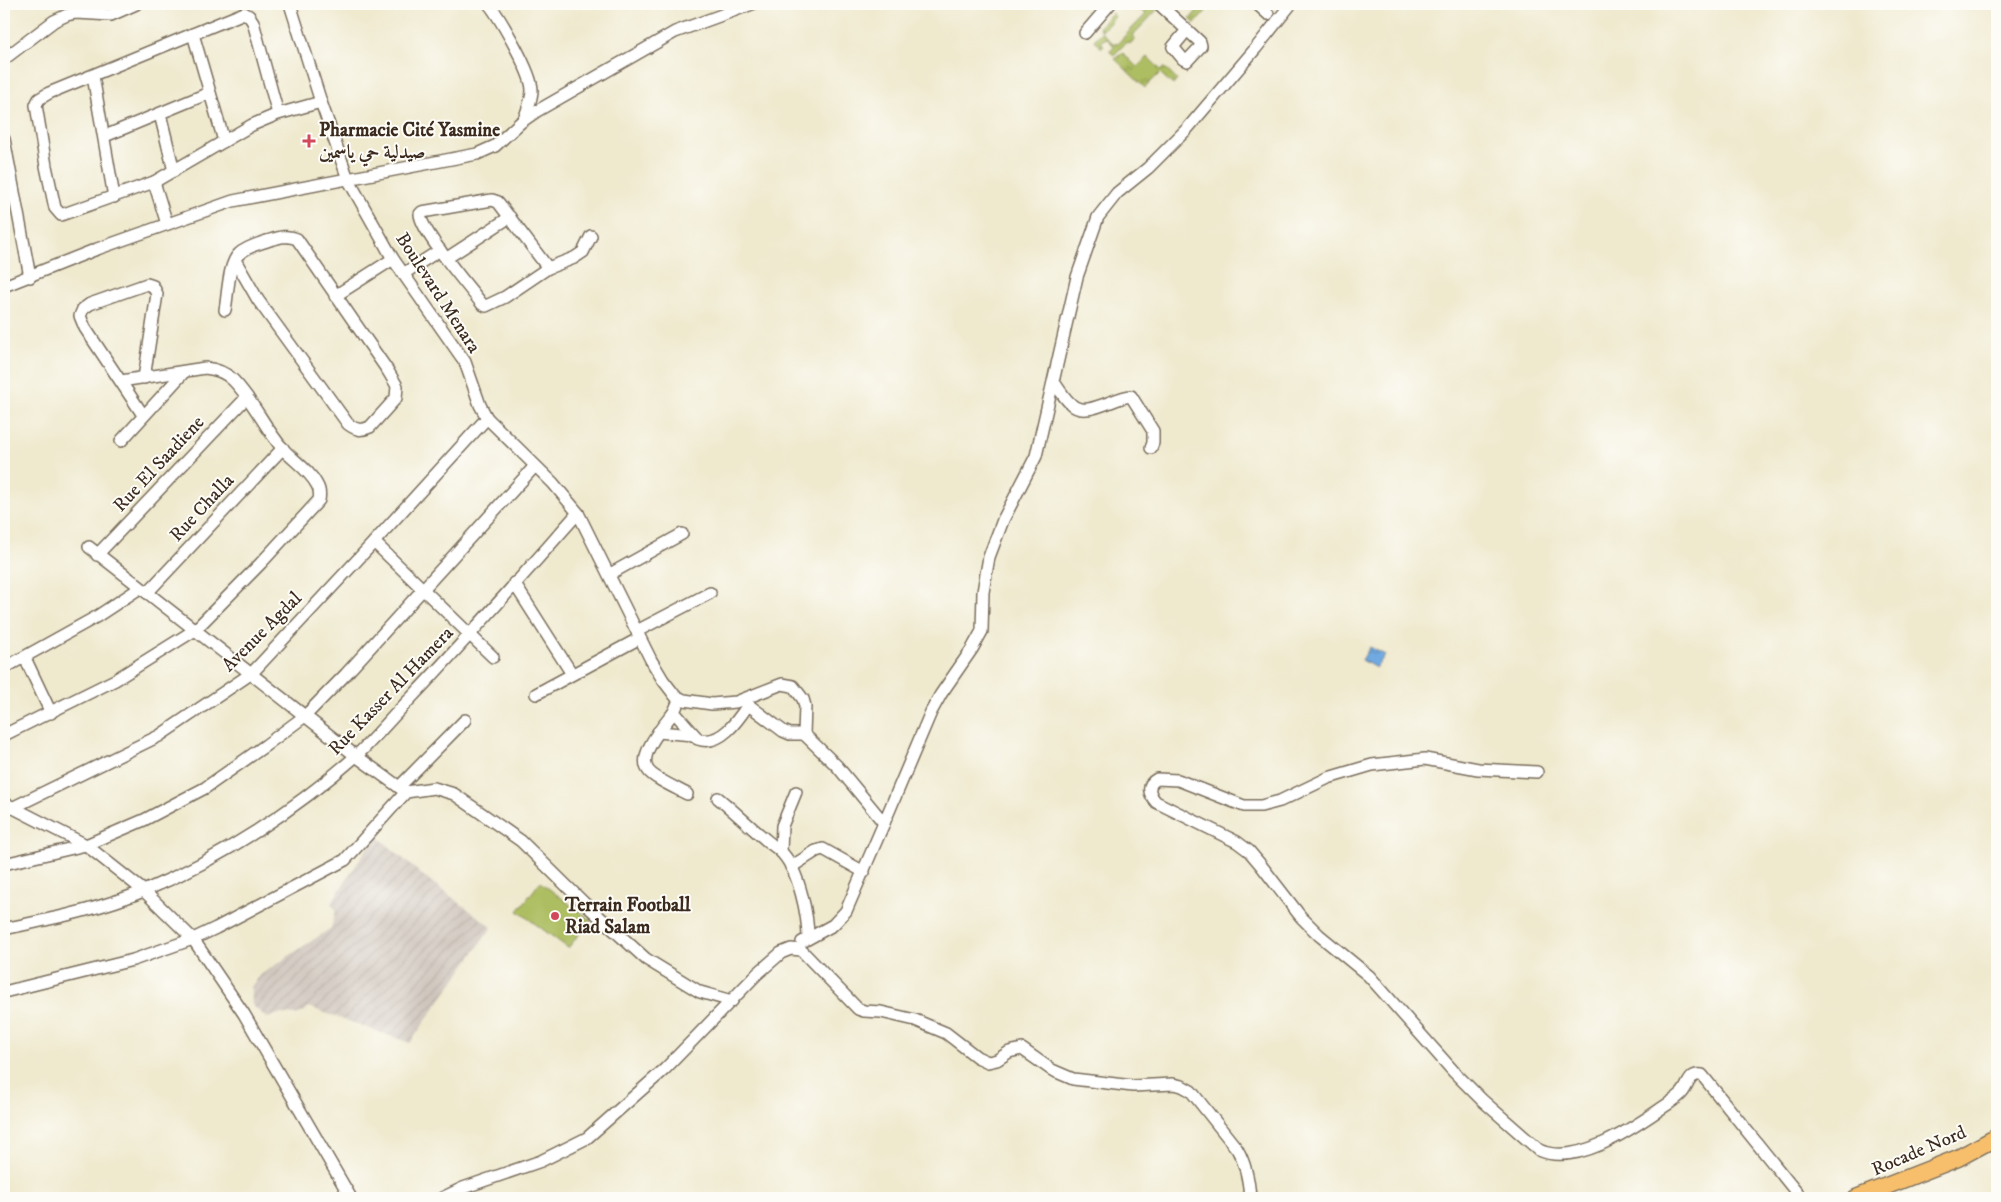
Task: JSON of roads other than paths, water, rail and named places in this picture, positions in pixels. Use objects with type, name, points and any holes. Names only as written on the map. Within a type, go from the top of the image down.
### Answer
[{"type":"highway","name":"Rocade Nord","points":[[1856,1198],[1958,1158],[1997,1137]]},
{"type":"street","points":[[4,59],[54,21],[67,15],[76,13],[111,15],[136,4]]},
{"type":"street","name":"Boulevard Menara","points":[[290,4],[348,179],[393,259],[465,362],[480,405],[487,418],[566,496],[578,513],[663,680],[672,692],[680,698]]},
{"type":"street","points":[[489,4],[509,37],[531,84],[530,100],[524,120]]},
{"type":"street","points":[[4,286],[233,201],[286,189],[476,154],[495,146],[524,120],[675,32],[752,4]]},
{"type":"street","points":[[1085,33],[1110,4]]},
{"type":"street","points":[[1159,4],[1187,30]]},
{"type":"street","points":[[1257,4],[1268,14]]},
{"type":"street","points":[[442,1198],[463,1188],[542,1161],[587,1138],[665,1069],[776,957],[808,938],[823,932],[840,919],[846,911],[931,712],[940,694],[972,649],[982,631],[983,592],[989,557],[1003,520],[1036,456],[1078,277],[1089,238],[1103,208],[1117,193],[1161,156],[1187,128],[1291,4]]},
{"type":"street","points":[[278,114],[252,22],[249,16],[244,13],[237,14],[49,93],[37,102],[36,110],[55,208],[59,214],[71,213],[154,182],[252,125],[278,114],[321,102]]},
{"type":"street","points":[[192,34],[224,141]]},
{"type":"street","points":[[93,76],[114,197]]},
{"type":"street","points":[[104,136],[209,93]]},
{"type":"street","points":[[160,114],[174,171]]},
{"type":"street","points":[[4,139],[30,277]]},
{"type":"street","points":[[154,182],[167,224]]},
{"type":"street","points":[[548,268],[500,204],[492,200],[422,212],[420,214],[421,221],[443,254],[482,304],[486,306],[504,297],[548,268],[574,258],[583,252],[591,236]]},
{"type":"street","points":[[403,274],[510,217]]},
{"type":"street","points":[[225,310],[235,260],[245,250],[262,242],[285,236],[294,237],[301,243],[397,386],[396,398],[380,417],[365,429],[355,429],[348,424],[258,300],[235,260]]},
{"type":"street","points":[[336,296],[393,259]]},
{"type":"street","points":[[143,415],[85,328],[80,316],[90,304],[146,284],[153,286],[157,294],[144,378]]},
{"type":"street","points":[[4,735],[115,680],[195,630],[261,564],[319,500],[320,491],[312,478],[283,448],[232,379],[216,369],[205,368],[121,381]]},
{"type":"street","points":[[121,441],[184,372]]},
{"type":"street","points":[[1054,382],[1071,404],[1082,410],[1089,410],[1113,400],[1131,396],[1153,431],[1151,448]]},
{"type":"street","name":"Rue El Saadiene","points":[[144,590],[93,551],[247,397]]},
{"type":"street","name":"Avenue Agdal","points":[[8,805],[152,740],[252,673],[487,418]]},
{"type":"street","name":"Rue Challa","points":[[6,667],[144,590],[283,448]]},
{"type":"street","points":[[4,864],[86,845],[151,817],[191,796],[234,769],[305,716],[424,590],[535,466]]},
{"type":"street","name":"Rue Kasser Al Hamera","points":[[4,929],[74,913],[144,891],[203,863],[238,843],[284,812],[356,756],[440,669],[578,513]]},
{"type":"street","points":[[610,574],[682,534]]},
{"type":"street","points":[[374,542],[493,657]]},
{"type":"street","points":[[514,584],[572,674]]},
{"type":"street","points":[[144,590],[356,756],[403,790],[434,788],[454,794],[521,842],[597,916],[646,958],[700,992],[732,1001]]},
{"type":"street","points":[[536,694],[710,592]]},
{"type":"street","points":[[25,658],[51,713]]},
{"type":"street","points":[[688,794],[648,771],[646,767],[647,754],[658,732],[674,712],[680,698],[712,704],[745,703],[772,687],[782,684],[793,686],[803,699],[805,706],[804,734]]},
{"type":"street","points":[[745,703],[783,732],[804,734],[837,766],[884,823]]},
{"type":"street","points":[[674,712],[694,735],[703,741],[719,736],[733,727],[745,703]]},
{"type":"street","points":[[4,992],[96,970],[193,939],[345,860],[403,790],[465,720]]},
{"type":"street","points":[[658,732],[694,735]]},
{"type":"street","points":[[1536,772],[1478,769],[1425,758],[1372,765],[1328,778],[1280,801],[1261,806],[1244,806],[1178,780],[1157,779],[1149,790],[1156,802],[1237,842],[1249,851],[1301,917],[1369,976],[1461,1079],[1539,1150],[1547,1154],[1568,1154],[1600,1144],[1629,1129],[1681,1094],[1690,1078],[1694,1075],[1702,1075],[1801,1198]]},
{"type":"street","points":[[796,792],[782,826],[780,843],[782,852],[791,867],[804,906],[808,938]]},
{"type":"street","points":[[718,798],[763,838],[782,852]]},
{"type":"street","points":[[8,805],[86,845],[144,891],[193,939],[227,988],[350,1198]]},
{"type":"street","points":[[791,867],[816,851],[823,849],[864,872]]},
{"type":"street","points":[[791,949],[801,950],[858,1009],[915,1020],[946,1033],[977,1057],[986,1061],[995,1061],[1014,1050],[1022,1049],[1052,1070],[1073,1079],[1133,1086],[1168,1084],[1182,1086],[1191,1091],[1242,1157],[1248,1176],[1250,1198]]},
{"type":"water","points":[[1370,647],[1385,655],[1376,668],[1362,660]]},
{"type":"place","name":"Pharmacie Cité Yasmine صيدلية حي ياسمين","points":[[309,141]]},
{"type":"place","name":"Terrain Football Riad Salam","points":[[555,916]]}]
